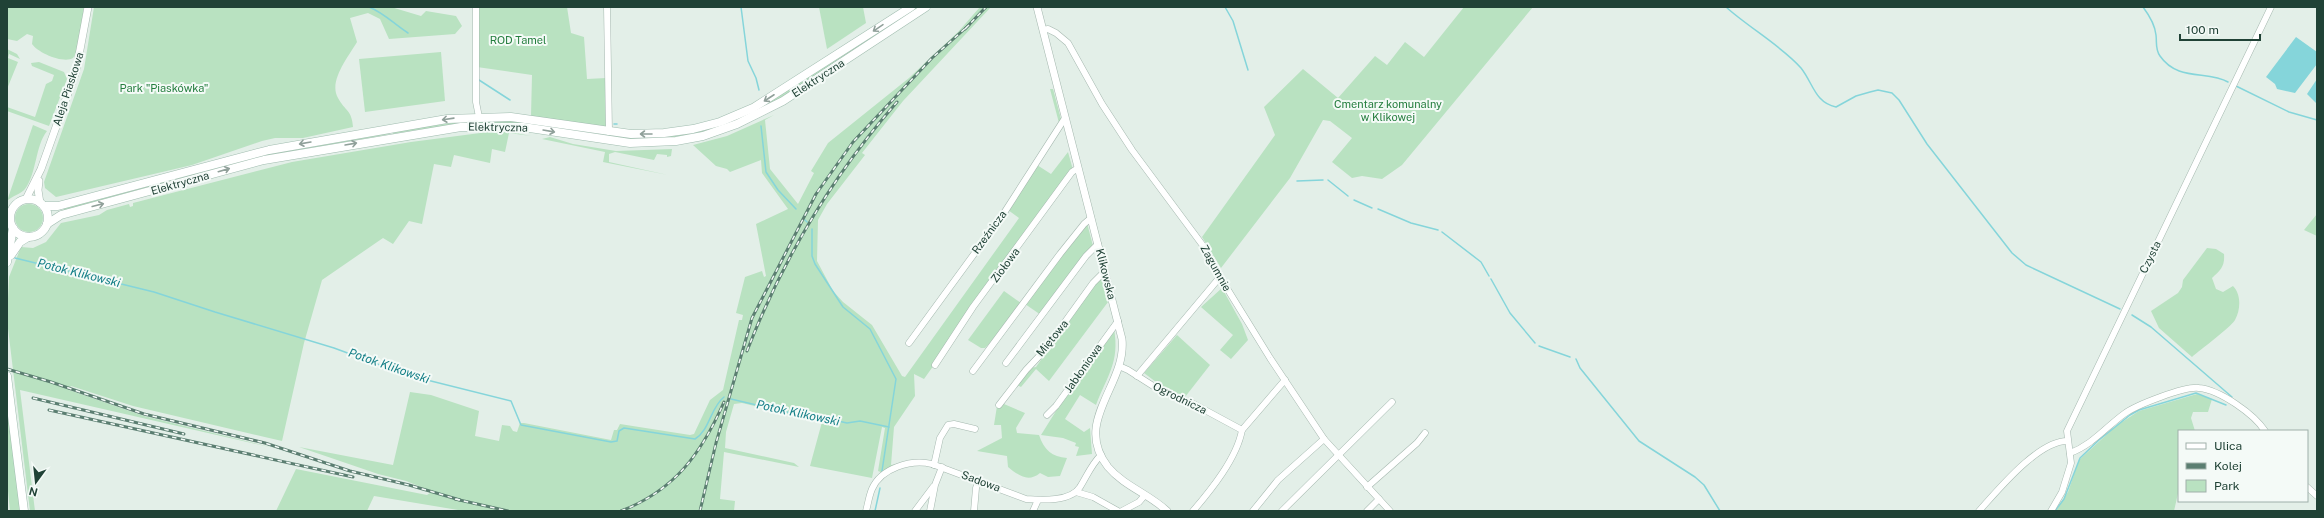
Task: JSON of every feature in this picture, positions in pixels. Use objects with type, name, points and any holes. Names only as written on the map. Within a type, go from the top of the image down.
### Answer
[{"type":"main road","name":"Elektryczna","points":[[42,204],[58,206],[269,150],[447,119],[479,117],[529,119],[609,132],[648,134],[676,132],[720,122],[762,103],[911,7]]},
{"type":"main road","name":"Elektryczna","points":[[47,224],[60,215],[258,161],[435,130],[478,126],[523,126],[630,143],[676,141],[703,136],[737,124],[783,101],[926,7]]},
{"type":"main road","points":[[26,199],[42,204],[48,215],[47,224],[37,235],[28,237],[20,242],[8,261],[10,209],[26,199]]},
{"type":"main road","points":[[10,226],[19,234],[28,237]]},
{"type":"main road","points":[[7,376],[9,415],[24,511]]},
{"type":"street","name":"Aleja Piaskowa","points":[[26,199],[41,169],[78,64],[88,7]]},
{"type":"street","points":[[476,7],[479,46],[476,102],[479,117]]},
{"type":"street","points":[[607,7],[609,132]]},
{"type":"street","name":"Klikowska","points":[[1037,7],[1118,321],[1122,347],[1119,366],[1097,423],[1096,443],[1101,455],[1114,474],[1167,511]]},
{"type":"street","name":"Czysta","points":[[2051,511],[2062,492],[2071,463],[2067,441],[2067,431],[2271,7]]},
{"type":"street","name":"Zagumnie","points":[[1042,30],[1048,29],[1056,32],[1074,52],[1102,104],[1132,150],[1204,247],[1220,277],[1324,439],[1337,455],[1390,511]]},
{"type":"street","name":"Rzeźnicza","points":[[909,343],[1004,213],[1065,118]]},
{"type":"street","name":"Ziołowa","points":[[935,365],[973,307],[1072,172],[1078,168]]},
{"type":"street","name":"Aleja Piaskowa","points":[[41,169],[38,189],[42,204]]},
{"type":"street","points":[[973,371],[1060,254],[1084,224],[1091,218]]},
{"type":"street","points":[[1006,363],[1086,256],[1098,244]]},
{"type":"street","name":"Miętowa","points":[[999,405],[1105,271]]},
{"type":"street","points":[[1137,376],[1220,277]]},
{"type":"street","name":"Jabłoniowa","points":[[1047,415],[1056,406],[1118,321]]},
{"type":"street","name":"Ogrodnicza","points":[[1119,366],[1161,391],[1192,403],[1242,430]]},
{"type":"street","points":[[1193,511],[1228,465],[1238,444],[1242,430],[1286,380]]},
{"type":"street","points":[[2070,453],[2084,448],[2124,413],[2141,404],[2199,388],[2223,396],[2253,418],[2264,430]]},
{"type":"street","points":[[1282,511],[1392,402]]},
{"type":"street","points":[[934,464],[940,438],[946,427],[954,424],[974,429]]},
{"type":"street","points":[[1367,487],[1417,443],[1425,433]]},
{"type":"street","points":[[1253,511],[1278,480],[1324,439]]},
{"type":"street","points":[[1979,511],[2022,467],[2041,451],[2053,443],[2067,441]]},
{"type":"street","points":[[1101,455],[1093,463],[1076,492],[1094,497],[1118,511]]},
{"type":"street","name":"Sadowa","points":[[866,511],[871,490],[886,473],[911,463],[921,462],[934,464],[1026,499],[1038,500],[1068,496],[1076,492]]},
{"type":"street","points":[[915,511],[935,484],[942,468]]},
{"type":"street","points":[[974,511],[976,488],[979,480]]},
{"type":"street","points":[[930,511],[935,484]]},
{"type":"street","points":[[2308,488],[2317,496]]},
{"type":"street","points":[[1122,511],[1139,502],[1145,495]]},
{"type":"street","points":[[1367,511],[1379,499]]},
{"type":"street","points":[[1033,511],[1038,500]]},
{"type":"green space","points":[[7,7],[84,7],[77,52],[73,58],[64,60],[45,54],[32,44],[33,36],[27,34],[17,41],[7,39]]},
{"type":"green space","name":"Park \"Piaskówka\"","points":[[94,7],[391,7],[421,16],[426,11],[456,16],[462,26],[455,34],[389,39],[380,19],[368,13],[350,18],[357,42],[341,69],[336,84],[336,91],[338,98],[350,114],[353,127],[303,138],[275,138],[262,141],[192,165],[56,197],[45,188],[44,182],[84,69]]},
{"type":"green space","name":"ROD Tamel","points":[[475,7],[567,7],[571,33],[584,37],[587,79],[606,78],[607,128],[531,116],[532,75],[477,67]]},
{"type":"green space","points":[[819,7],[863,7],[866,23],[827,49]]},
{"type":"green space","points":[[917,7],[923,7],[766,107],[723,127],[684,137],[632,140],[594,134],[636,137],[702,130],[797,84]]},
{"type":"green space","points":[[980,7],[991,7],[903,101],[862,153],[865,155],[827,204],[818,220],[817,261],[833,291],[843,302],[872,325],[902,376],[905,377],[1019,218],[1008,210],[1037,165],[1051,174],[1068,152],[1073,170],[924,379],[914,374],[915,396],[894,427],[891,465],[907,462],[883,473],[878,471],[885,428],[882,427],[872,478],[810,466],[822,422],[742,403],[734,404],[726,432],[725,448],[794,463],[799,467],[724,452],[720,499],[735,501],[734,511],[464,511],[374,496],[367,511],[276,511],[296,469],[427,495],[430,493],[426,489],[406,481],[378,474],[299,447],[393,465],[410,392],[431,395],[479,411],[475,436],[499,441],[502,425],[510,426],[513,431],[517,432],[520,423],[611,440],[614,430],[617,430],[620,424],[690,435],[694,434],[710,400],[723,390],[739,320],[742,320],[743,315],[736,313],[745,277],[762,271],[764,277],[766,276],[756,224],[788,209],[762,173],[761,160],[730,172],[727,169],[716,166],[693,145],[727,136],[774,115],[765,120],[770,169],[798,204],[814,173],[811,171],[828,143],[909,78],[958,32]]},
{"type":"green space","name":"Cmentarz komunalny w Klikowej","points":[[1464,7],[1533,7],[1402,165],[1382,179],[1362,176],[1352,178],[1332,162],[1352,138],[1330,121],[1323,120],[1290,178],[1221,268],[1202,237],[1275,135],[1264,107],[1303,69],[1338,98],[1375,56],[1387,65],[1405,42],[1424,57]]},
{"type":"green space","points":[[7,49],[17,54],[20,59],[9,54],[8,58],[18,62],[7,89]]},
{"type":"green space","points":[[441,52],[445,101],[365,112],[359,59]]},
{"type":"green space","points":[[39,62],[64,72],[67,79],[49,126],[7,111],[7,107],[35,117],[46,84],[52,81],[54,75],[32,66],[31,63]]},
{"type":"green space","points":[[1050,89],[1053,89],[1061,119],[1059,123]]},
{"type":"green space","points":[[475,120],[527,121],[527,125],[476,124],[393,134],[392,131]]},
{"type":"green space","points":[[33,125],[47,131],[40,144],[32,175],[25,189],[7,201]]},
{"type":"green space","points":[[389,132],[390,134],[256,159],[64,211],[63,208],[257,155]]},
{"type":"green space","points":[[488,132],[510,132],[531,136],[509,133],[505,152],[492,149],[490,163],[454,155],[451,167],[434,164],[422,224],[409,221],[393,244],[383,238],[322,280],[304,343],[282,441],[133,406],[71,386],[69,390],[144,416],[274,448],[20,390],[35,511],[30,511],[7,320],[9,277],[21,247],[33,248],[46,242],[61,223],[99,215],[107,210],[129,204],[130,207],[133,206],[133,203],[292,162],[411,142]]},
{"type":"green space","points":[[550,137],[573,144],[616,151],[672,149],[671,156],[667,157],[667,155],[657,154],[654,160],[615,152],[609,154],[609,162],[668,175],[603,162],[605,152],[542,139]]},
{"type":"green space","points":[[29,204],[39,208],[43,218],[39,228],[29,232],[19,228],[15,218],[19,208]]},
{"type":"green space","points":[[2317,214],[2317,236],[2304,230]]},
{"type":"green space","points":[[1087,223],[1093,246],[1041,315],[1025,304]]},
{"type":"green space","points":[[2207,248],[2216,249],[2224,254],[2222,268],[2212,278],[2216,289],[2223,292],[2233,286],[2236,289],[2239,297],[2239,307],[2237,316],[2232,324],[2192,357],[2159,328],[2151,311],[2178,293],[2182,287],[2183,280]]},
{"type":"green space","points":[[1102,277],[1108,302],[1049,381],[1036,369],[1021,387],[1017,385],[1030,368],[1036,367],[1094,284]]},
{"type":"green space","points":[[1222,288],[1242,324],[1248,340],[1231,359],[1220,350],[1233,335],[1201,307]]},
{"type":"green space","points":[[1004,291],[1021,303],[989,344],[985,348],[981,348],[968,340]]},
{"type":"green space","points":[[1114,329],[1114,360],[1096,405],[1080,395],[1065,419],[1084,432],[1090,428],[1092,454],[1076,456],[1079,447],[1075,446],[1076,443],[1063,438],[1041,435],[1056,411]]},
{"type":"green space","points":[[1177,335],[1210,365],[1185,397],[1164,388],[1144,373]]},
{"type":"green space","points":[[2197,394],[2212,399],[2208,412],[2193,412],[2191,418],[2195,430],[2178,430],[2178,493],[2174,511],[2056,511],[2068,492],[2079,460],[2116,426],[2139,411]]},
{"type":"green space","points":[[1004,404],[1025,413],[1016,428],[1017,433],[1039,435],[1043,445],[1049,452],[1057,456],[1067,458],[1060,476],[1048,477],[1040,473],[1036,476],[1027,478],[1023,477],[1008,467],[1007,456],[977,451],[1002,438],[1001,425],[994,425],[997,406]]},
{"type":"green space","points":[[7,417],[9,420],[20,511],[10,511],[7,481]]},
{"type":"water","points":[[2296,37],[2317,52],[2317,64],[2295,93],[2277,89],[2275,84],[2266,77]]},
{"type":"water","points":[[2317,79],[2317,104],[2307,94]]},
{"type":"waterway","points":[[369,7],[384,15],[408,33]]},
{"type":"waterway","name":"Potok Klikowski","points":[[741,7],[748,61],[756,78],[759,90]]},
{"type":"waterway","points":[[1225,7],[1233,21],[1248,70]]},
{"type":"waterway","points":[[1726,7],[1794,60],[1805,74],[1815,92],[1829,105],[1836,107],[1856,96],[1878,90],[1892,93],[1899,100],[1927,144],[2012,253],[2026,265],[2120,309]]},
{"type":"waterway","points":[[2143,7],[2154,28],[2158,53],[2167,64],[2184,72],[2228,82]]},
{"type":"waterway","points":[[479,80],[510,100]]},
{"type":"waterway","points":[[2236,86],[2289,112],[2317,120]]},
{"type":"waterway","name":"Potok Klikowski","points":[[761,126],[766,172],[778,190],[796,209]]},
{"type":"waterway","points":[[1297,181],[1323,180]]},
{"type":"waterway","points":[[1328,180],[1348,196]]},
{"type":"waterway","points":[[1354,200],[1372,208]]},
{"type":"waterway","points":[[1378,209],[1411,223],[1438,230]]},
{"type":"waterway","name":"Potok Klikowski","points":[[812,229],[812,256],[815,264],[843,307],[870,329],[896,379],[882,471]]},
{"type":"waterway","points":[[1442,232],[1481,262],[1489,276]]},
{"type":"waterway","name":"Potok Klikowski","points":[[15,258],[154,292],[334,348],[407,375],[511,401],[521,425],[611,442],[617,441],[619,431],[624,428],[695,439],[704,430],[719,402],[724,397]]},
{"type":"waterway","points":[[1491,279],[1510,313],[1535,343]]},
{"type":"waterway","points":[[2132,315],[2151,327],[2232,397]]},
{"type":"waterway","points":[[1539,346],[1570,357]]},
{"type":"waterway","points":[[1576,359],[1580,368],[1639,441],[1695,477],[1704,485],[1720,511]]},
{"type":"waterway","points":[[2055,511],[2064,499],[2080,458],[2099,440],[2130,415],[2139,410],[2196,393],[2226,405]]},
{"type":"waterway","name":"Potok Klikowski","points":[[731,399],[821,420],[829,419],[847,423],[860,421],[889,427]]},
{"type":"waterway","name":"Potok Klikowski","points":[[875,511],[880,488]]},
{"type":"railway","points":[[965,29],[986,7]]},
{"type":"railway","points":[[700,511],[716,443],[752,318],[816,194],[853,142],[932,58],[969,25]]},
{"type":"railway","points":[[747,351],[776,284],[811,220],[851,159],[897,102]]},
{"type":"railway","points":[[7,369],[51,382],[144,414],[265,443],[350,471],[409,485],[460,500]]},
{"type":"railway","points":[[33,398],[184,434]]},
{"type":"railway","points":[[621,511],[657,492],[684,468],[696,454],[706,438],[724,402]]},
{"type":"railway","points":[[49,410],[353,477]]},
{"type":"railway","points":[[455,499],[508,511]]}]
